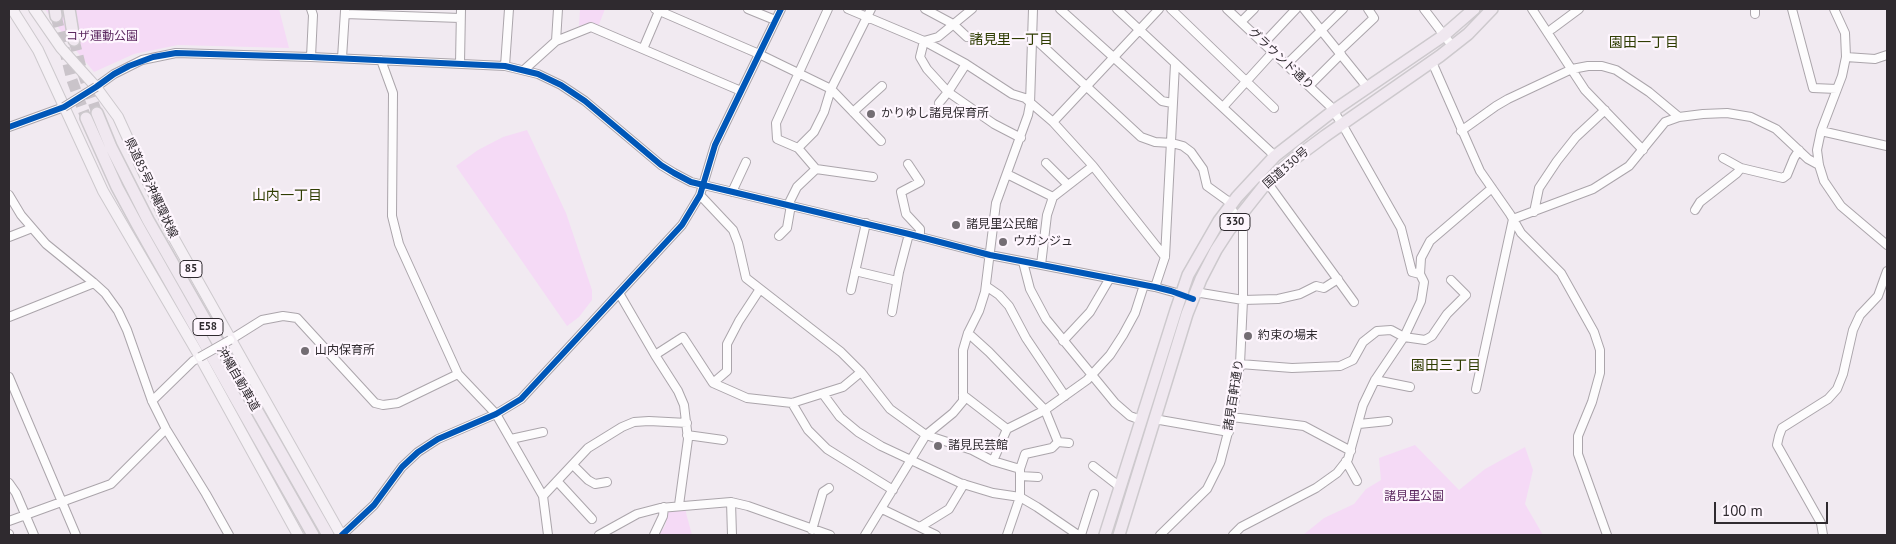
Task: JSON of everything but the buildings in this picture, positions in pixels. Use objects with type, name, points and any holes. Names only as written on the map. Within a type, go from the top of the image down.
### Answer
[{"type":"highway","points":[[69,9],[74,40]]},
{"type":"highway","name":"国道330号","points":[[1104,535],[1181,294],[1201,251],[1230,206],[1275,156],[1333,111],[1443,36],[1474,9]]},
{"type":"highway","name":"国道330号","points":[[1119,535],[1194,296],[1216,250],[1229,230],[1267,182],[1294,159],[1452,47],[1468,34],[1492,9]]},
{"type":"highway","name":"沖縄自動車道","points":[[97,113],[111,147],[148,220],[328,535]]},
{"type":"highway","name":"沖縄自動車道","points":[[86,118],[117,187],[138,226],[313,535]]},
{"type":"main road","points":[[12,9],[38,50],[102,191],[200,357],[298,535]]},
{"type":"main road","name":"県道85号沖縄環状線","points":[[34,9],[61,48],[96,87],[118,118],[172,235],[341,535]]},
{"type":"street","points":[[311,9],[313,14],[311,56]]},
{"type":"street","points":[[460,63],[461,9]]},
{"type":"street","points":[[505,66],[509,9]]},
{"type":"street","points":[[556,41],[558,9]]},
{"type":"street","points":[[643,49],[658,9],[759,54],[831,89],[881,141]]},
{"type":"street","points":[[748,9],[775,20]]},
{"type":"street","points":[[341,535],[374,505],[402,467],[418,452],[448,433],[496,414],[521,399],[682,225],[700,195],[713,150],[781,9]]},
{"type":"street","points":[[828,9],[797,72],[776,123],[777,139],[798,148],[816,169],[873,177]]},
{"type":"street","points":[[848,9],[924,41],[966,64],[1012,94],[1025,98],[1053,122],[1093,166],[1165,257]]},
{"type":"street","points":[[798,148],[814,132],[824,112],[831,89],[871,9]]},
{"type":"street","points":[[925,9],[953,24],[967,36]]},
{"type":"street","points":[[924,41],[938,37],[972,9]]},
{"type":"street","points":[[865,535],[926,435],[953,413],[963,401],[964,350],[968,333],[979,311],[986,286],[996,202],[1020,138],[1030,104],[1033,9]]},
{"type":"street","points":[[1060,9],[1162,101],[1172,103]]},
{"type":"street","points":[[1117,9],[1275,156]]},
{"type":"street","points":[[1053,122],[1159,9]]},
{"type":"street","points":[[1171,9],[1274,108]]},
{"type":"street","name":"グラウンド通り","points":[[1227,9],[1288,64],[1333,111],[1401,228],[1412,272],[1420,274]]},
{"type":"street","points":[[1241,22],[1254,9]]},
{"type":"street","points":[[1264,44],[1296,9]]},
{"type":"street","points":[[1304,9],[1367,87]]},
{"type":"street","points":[[1288,64],[1343,9]]},
{"type":"street","points":[[1309,86],[1374,18],[1368,9]]},
{"type":"street","points":[[1424,9],[1452,47]]},
{"type":"street","points":[[1532,9],[1586,90],[1643,150]]},
{"type":"street","points":[[1552,29],[1579,9]]},
{"type":"street","points":[[1792,9],[1813,88],[1837,90]]},
{"type":"street","points":[[1834,9],[1845,32],[1846,57],[1837,90],[1821,131],[1816,150],[1819,165],[1824,181],[1841,206],[1887,245]]},
{"type":"street","points":[[342,58],[345,11],[460,18]]},
{"type":"street","points":[[525,70],[556,41],[591,27],[741,91]]},
{"type":"street","points":[[1032,36],[1141,137],[1155,142],[1184,146],[1191,152],[1203,169],[1207,186],[1240,217]]},
{"type":"street","points":[[924,41],[920,57],[927,69],[948,92],[994,124],[1020,138]]},
{"type":"street","points":[[9,127],[64,107],[129,66],[154,56],[166,54],[198,52],[505,66],[525,70],[550,79],[572,92],[661,165],[682,178],[703,185],[920,236],[990,255],[1194,296],[1243,300],[1278,299],[1300,294],[1316,286],[1324,288],[1338,279]]},
{"type":"street","points":[[1223,107],[1274,52]]},
{"type":"street","points":[[1846,57],[1875,59],[1887,55]]},
{"type":"street","points":[[382,60],[393,93],[392,216],[399,244],[458,374],[496,414],[543,496],[548,535]]},
{"type":"street","points":[[1432,62],[1480,171],[1521,233],[1561,273],[1594,332],[1600,350],[1600,374],[1592,402],[1578,436],[1578,454],[1607,535]]},
{"type":"street","points":[[939,103],[966,64]]},
{"type":"street","points":[[1155,287],[1165,257],[1175,64]]},
{"type":"street","points":[[1462,131],[1496,106],[1572,69],[1602,66],[1616,70],[1649,92],[1679,117]]},
{"type":"street","points":[[852,112],[882,86]]},
{"type":"street","points":[[1534,212],[1539,188],[1557,161],[1576,137],[1605,110]]},
{"type":"street","points":[[1513,219],[1593,189],[1629,166],[1666,122],[1679,117],[1727,113],[1751,117],[1776,129],[1798,150],[1819,165]]},
{"type":"street","points":[[1821,131],[1887,146]]},
{"type":"street","points":[[1724,158],[1741,168],[1783,178],[1787,175],[1798,150]]},
{"type":"street","points":[[732,192],[746,162]]},
{"type":"street","points":[[1046,163],[1068,185]]},
{"type":"street","points":[[908,164],[920,182],[901,192],[906,214],[920,229],[920,236]]},
{"type":"street","points":[[1041,265],[1047,215],[1053,197],[1093,166]]},
{"type":"street","points":[[1696,210],[1700,202],[1741,168]]},
{"type":"street","points":[[779,236],[786,228],[790,205],[797,187],[816,169]]},
{"type":"street","points":[[1007,174],[1053,197]]},
{"type":"street","points":[[1267,182],[1354,302]]},
{"type":"street","points":[[1233,535],[1241,527],[1316,488],[1337,473],[1346,461],[1359,424],[1363,405],[1376,380],[1404,337],[1421,301],[1424,282],[1420,274],[1421,258],[1430,241],[1492,188]]},
{"type":"street","points":[[9,195],[32,228],[46,244],[94,283],[109,299],[124,324],[152,401],[166,429],[229,535]]},
{"type":"street","points":[[700,195],[733,230],[746,278],[842,352],[861,372],[890,409],[926,435],[972,450],[993,461],[1038,477]]},
{"type":"street","name":"諸見百軒通り","points":[[1160,535],[1207,489],[1220,463],[1229,432],[1240,364],[1244,223],[1240,217]]},
{"type":"street","points":[[1476,389],[1513,219]]},
{"type":"street","points":[[850,290],[866,224]]},
{"type":"street","points":[[9,237],[32,228]]},
{"type":"street","points":[[892,312],[897,280],[909,234]]},
{"type":"street","points":[[1023,262],[1030,289],[1046,319],[1115,403],[1130,416],[1140,420]]},
{"type":"street","points":[[855,271],[897,280]]},
{"type":"street","points":[[1823,535],[1821,523],[1778,445],[1779,436],[1782,428],[1828,399],[1837,389],[1843,374],[1853,330],[1860,315],[1878,296],[1887,271]]},
{"type":"street","points":[[1063,341],[1090,312],[1110,278]]},
{"type":"street","points":[[1240,364],[1292,368],[1340,366],[1353,360],[1362,342],[1378,330],[1391,330],[1404,337],[1425,340],[1432,336],[1447,314],[1466,295],[1451,280]]},
{"type":"street","points":[[9,317],[94,283]]},
{"type":"street","points":[[993,461],[1007,429],[1045,410],[1088,380],[1110,355],[1134,312],[1144,285]]},
{"type":"street","points":[[986,286],[999,295],[1009,306],[1026,338],[1065,396]]},
{"type":"street","points":[[713,383],[727,371],[727,344],[739,321],[760,289]]},
{"type":"street","points":[[618,293],[678,391],[684,405],[688,435],[680,505]]},
{"type":"street","points":[[152,401],[194,360],[262,320],[283,316],[298,318],[376,403],[383,405],[398,403],[458,374]]},
{"type":"street","points":[[968,333],[1045,410],[1058,442]]},
{"type":"street","points":[[656,355],[683,336],[713,383],[747,398],[792,403],[844,386],[861,372]]},
{"type":"street","points":[[9,378],[76,535]]},
{"type":"street","points":[[1376,380],[1410,387]]},
{"type":"street","points":[[823,394],[840,418],[858,432],[911,461],[964,484],[993,493],[1020,497],[1037,506],[1079,535],[1094,494]]},
{"type":"street","points":[[963,395],[1007,429]]},
{"type":"street","points":[[792,403],[808,430],[827,449],[893,490]]},
{"type":"street","points":[[1232,417],[1304,426],[1350,451]]},
{"type":"street","points":[[1154,419],[1229,432]]},
{"type":"street","points":[[543,496],[588,448],[622,427],[634,422],[648,421],[687,423]]},
{"type":"street","points":[[1359,424],[1388,421]]},
{"type":"street","points":[[9,521],[111,484],[166,429]]},
{"type":"street","points":[[511,439],[543,432]]},
{"type":"street","points":[[688,435],[723,440]]},
{"type":"street","points":[[1058,442],[1069,444]]},
{"type":"street","points":[[1007,535],[1020,497],[1020,472],[1025,454],[1052,448],[1058,442]]},
{"type":"street","points":[[1346,461],[1357,480]]},
{"type":"street","points":[[573,465],[588,480],[595,484],[607,482]]},
{"type":"street","points":[[1093,466],[1120,486]]},
{"type":"street","points":[[557,481],[592,519]]},
{"type":"street","points":[[9,482],[16,493],[34,535]]},
{"type":"street","points":[[920,526],[949,509],[964,484]]},
{"type":"street","points":[[812,530],[823,492],[829,488]]},
{"type":"street","points":[[731,502],[732,535]]},
{"type":"street","points":[[599,535],[638,514],[664,507],[731,502],[748,506],[824,534]]},
{"type":"street","points":[[654,535],[663,516],[664,507]]},
{"type":"street","points":[[882,509],[936,535]]},
{"type":"green space","name":"コザ運動公園","points":[[45,9],[279,9],[289,48],[178,45],[134,54],[94,72]]},
{"type":"green space","points":[[580,9],[605,9],[598,27],[589,23],[579,26]]},
{"type":"green space","points":[[527,130],[566,213],[592,290],[592,300],[579,317],[567,326],[456,166],[478,150],[503,137]]},
{"type":"green space","name":"諸見里公園","points":[[1415,445],[1459,490],[1485,469],[1525,447],[1533,470],[1525,504],[1543,535],[1303,535],[1324,518],[1354,504],[1366,489],[1381,480],[1379,458]]},
{"type":"green space","points":[[686,505],[686,513],[692,535],[659,535],[665,526],[668,514],[667,506]]},
{"type":"tunnel","points":[[56,16],[72,80],[86,118]]},
{"type":"tunnel","points":[[74,40],[81,68],[97,113]]},
{"type":"cycle path","points":[[342,535],[374,505],[402,467],[418,452],[438,439],[496,414],[521,399],[682,225],[700,195],[715,145],[781,9]]},
{"type":"cycle path","points":[[9,127],[64,107],[129,66],[153,57],[176,53],[505,66],[538,74],[561,85],[585,101],[661,165],[691,182],[990,255],[1155,287],[1193,299]]},
{"type":"place","name":"かりゆし諸見保育所","points":[[871,114]]},
{"type":"place","name":"諸見里公民館","points":[[956,225]]},
{"type":"place","name":"ウガンジュ","points":[[1003,242]]},
{"type":"place","name":"約束の場末","points":[[1248,336]]},
{"type":"place","name":"山内保育所","points":[[305,351]]},
{"type":"place","name":"諸見民芸館","points":[[938,446]]},
{"type":"district","name":"諸見里一丁目","points":[[1011,40]]},
{"type":"district","name":"園田一丁目","points":[[1644,43]]},
{"type":"district","name":"山内一丁目","points":[[287,196]]},
{"type":"district","name":"園田三丁目","points":[[1446,366]]}]
